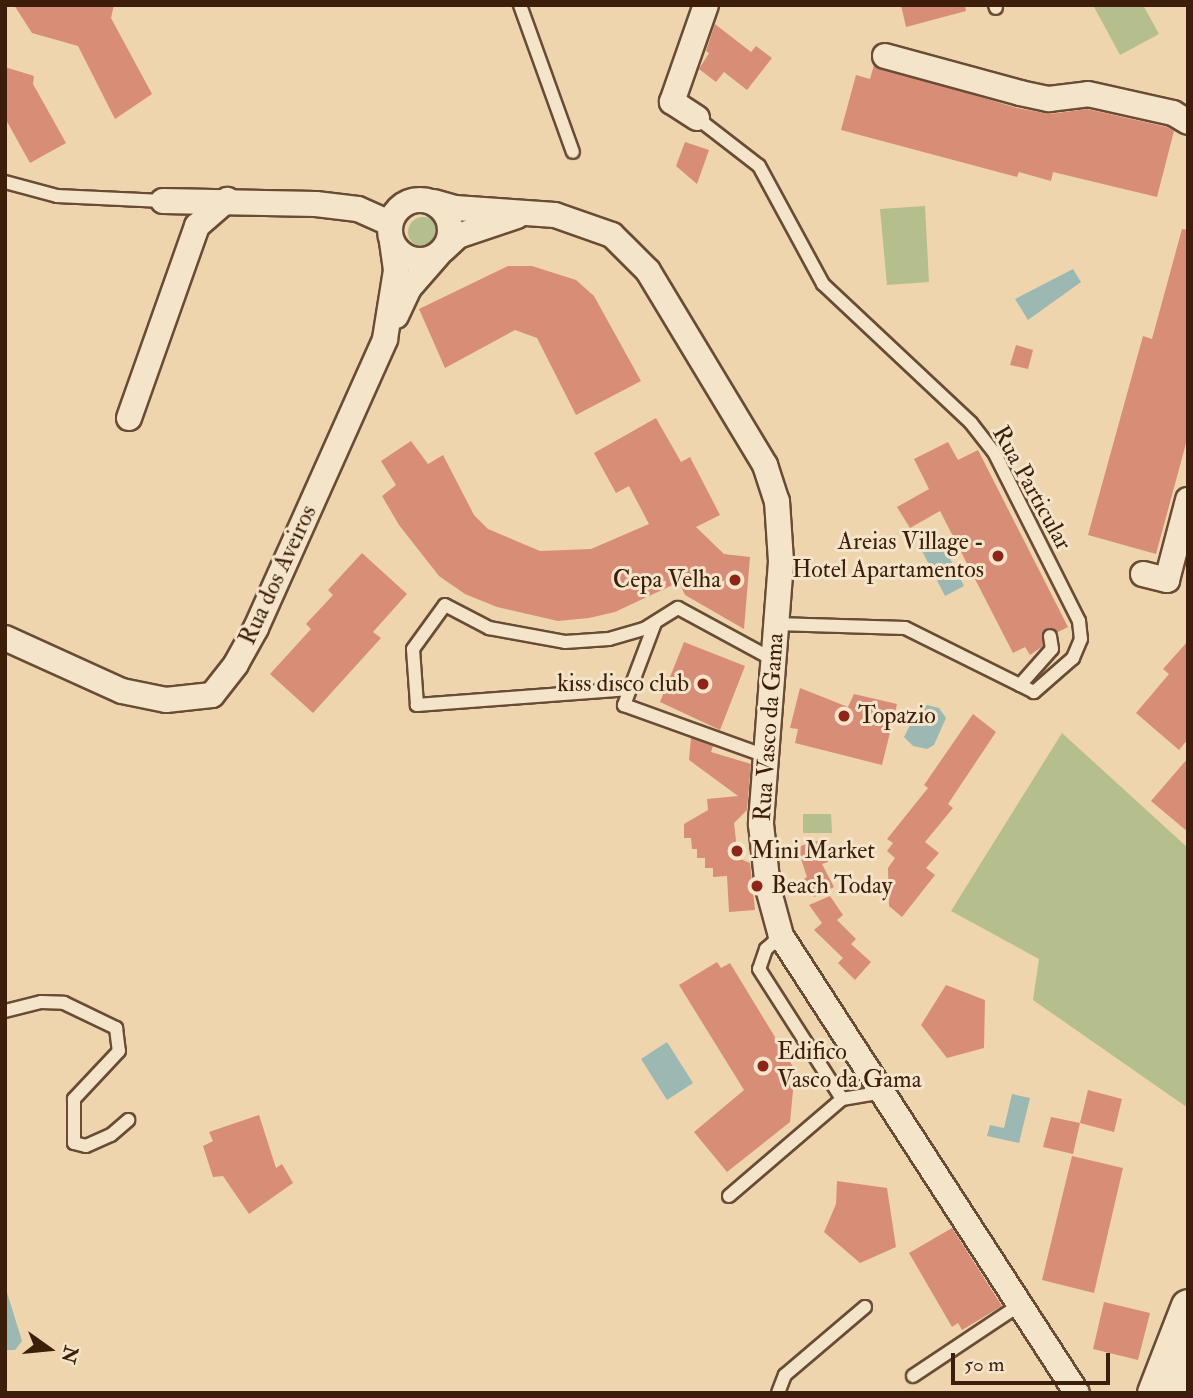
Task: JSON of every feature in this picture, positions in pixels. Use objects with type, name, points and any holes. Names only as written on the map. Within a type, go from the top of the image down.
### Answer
[{"type":"street","points":[[696,118],[672,102],[706,5]]},
{"type":"street","points":[[885,56],[1020,93],[1049,99],[1088,93],[1173,113],[1188,122]]},
{"type":"street","points":[[129,418],[197,226],[227,200]]},
{"type":"street","points":[[163,201],[227,200],[358,209],[391,232],[408,258],[428,260],[441,252]]},
{"type":"street","points":[[385,339],[409,288],[441,252],[451,234],[449,221],[433,202],[408,201],[391,232]]},
{"type":"street","name":"Rua Vasco da Gama","points":[[433,202],[455,208],[555,215],[612,235],[648,271],[710,368],[765,465],[776,501],[780,562],[761,824],[768,888],[781,936],[885,1092],[1077,1393]]},
{"type":"street","name":"Rua Vasco da Gama","points":[[441,252],[458,236],[528,213]]},
{"type":"street","name":"Rua dos Aveiros","points":[[5,638],[122,691],[166,700],[212,695],[236,664],[256,628],[385,339],[396,270],[391,232]]},
{"type":"street","points":[[1143,573],[1167,580],[1188,500]]},
{"type":"street","points":[[1160,1390],[1188,1306]]},
{"type":"street","points":[[1160,1390],[1180,1349],[1188,1339]]},
{"type":"street","points":[[1160,1390],[1188,1361]]},
{"type":"street","points":[[1063,1370],[1098,1393]]},
{"type":"lane","points":[[520,5],[573,152]]},
{"type":"lane","name":"Rua Particular","points":[[696,118],[759,166],[822,285],[971,423],[994,452],[1079,621],[1082,639],[1073,658],[1034,692],[1020,685]]},
{"type":"lane","points":[[5,182],[57,196],[163,201]]},
{"type":"lane","points":[[630,689],[417,705],[413,649],[445,605],[489,628],[565,642],[609,639],[654,623],[678,608],[772,659]]},
{"type":"lane","points":[[654,623],[624,705],[764,755]]},
{"type":"lane","points":[[776,624],[905,628],[1020,685],[1052,649],[1050,636]]},
{"type":"lane","points":[[781,936],[766,949],[759,969],[842,1099]]},
{"type":"lane","points":[[5,1010],[41,1002],[64,1003],[116,1028],[119,1051],[74,1099],[74,1143],[86,1146],[111,1135],[128,1120]]},
{"type":"lane","points":[[729,1196],[842,1099],[885,1092]]},
{"type":"lane","points":[[913,1376],[1021,1304]]},
{"type":"lane","points":[[778,1393],[785,1375],[866,1307]]},
{"type":"green space","points":[[1093,5],[1143,5],[1159,34],[1120,55]]},
{"type":"green space","points":[[925,206],[929,282],[887,285],[880,209]]},
{"type":"green space","points":[[423,217],[434,221],[438,232],[434,243],[423,247],[412,243],[408,232],[412,221]]},
{"type":"green space","points":[[1062,733],[1188,848],[1188,1108],[1033,1000],[1039,959],[951,911]]},
{"type":"green space","points":[[803,814],[831,814],[832,833],[803,833]]},
{"type":"water","points":[[1073,269],[1081,282],[1028,320],[1015,299]]},
{"type":"water","points":[[937,533],[964,586],[945,596],[918,543]]},
{"type":"water","points":[[927,705],[939,708],[946,718],[934,745],[927,749],[913,746],[904,737],[917,711]]},
{"type":"water","points":[[667,1042],[693,1083],[667,1100],[641,1059]]},
{"type":"water","points":[[1012,1094],[1030,1098],[1019,1143],[987,1136],[990,1125],[1004,1128]]},
{"type":"water","points":[[5,1286],[22,1341],[15,1350],[5,1350]]},
{"type":"building","points":[[14,5],[114,5],[111,18],[152,94],[115,119],[78,46],[32,33]]},
{"type":"building","points":[[901,5],[965,5],[966,11],[906,27]]},
{"type":"building","points":[[715,24],[751,52],[756,46],[772,58],[747,90],[724,72],[716,82],[699,69],[709,53],[706,51]]},
{"type":"building","points":[[874,65],[1017,108],[1050,114],[1087,109],[1167,127],[1174,131],[1157,197],[1053,172],[1051,181],[1019,172],[1017,177],[841,130],[856,75],[870,79]]},
{"type":"building","points":[[5,67],[34,76],[33,84],[66,143],[30,163],[5,118]]},
{"type":"building","points":[[685,142],[709,150],[697,184],[676,166]]},
{"type":"building","points":[[1182,229],[1188,230],[1188,436],[1156,554],[1088,535],[1143,336],[1152,339]]},
{"type":"building","points":[[508,266],[532,266],[576,280],[594,296],[641,381],[576,415],[537,338],[515,330],[445,368],[419,309]]},
{"type":"building","points":[[1016,345],[1033,350],[1028,369],[1010,365]]},
{"type":"building","points":[[656,418],[681,462],[690,457],[720,515],[696,527],[724,554],[750,557],[744,629],[685,595],[679,582],[615,612],[589,618],[558,621],[497,607],[465,594],[439,576],[399,525],[382,496],[396,485],[381,461],[411,441],[428,464],[443,455],[474,515],[488,529],[540,551],[591,549],[649,524],[629,486],[616,493],[594,453]]},
{"type":"building","name":"Areias Village - Hotel Apartamentos","points":[[948,442],[958,460],[978,450],[1068,627],[1058,632],[1045,629],[1043,646],[1030,655],[1025,647],[1013,653],[940,511],[910,528],[897,507],[929,489],[914,459]]},
{"type":"building","points":[[362,553],[407,594],[373,632],[381,638],[313,713],[270,674],[311,629],[306,624],[333,595],[328,590]]},
{"type":"building","points":[[1188,641],[1188,739],[1179,750],[1136,713],[1169,674],[1163,669]]},
{"type":"building","name":"kiss disco club","points":[[684,642],[745,666],[720,730],[660,702]]},
{"type":"building","name":"Topazio","points":[[800,688],[848,707],[854,694],[897,704],[882,765],[795,743],[798,729],[790,728]]},
{"type":"building","points":[[973,714],[996,732],[948,804],[953,808],[925,842],[939,853],[926,868],[935,875],[902,917],[889,906],[888,868],[895,858],[887,851],[893,843],[887,839],[928,788],[924,785]]},
{"type":"building","points":[[691,738],[713,746],[711,752],[751,764],[747,810],[734,823],[738,858],[750,863],[755,910],[729,912],[727,876],[713,877],[713,868],[705,868],[705,858],[697,858],[697,849],[692,849],[691,838],[684,838],[684,824],[708,810],[707,799],[738,796],[689,760]]},
{"type":"building","points":[[1188,758],[1188,832],[1151,801]]},
{"type":"building","points":[[821,840],[828,862],[822,864],[834,887],[814,897],[804,879],[807,877],[797,847]]},
{"type":"building","points":[[830,896],[843,915],[837,920],[856,939],[851,944],[871,962],[855,980],[838,963],[843,958],[814,930],[822,923],[809,905]]},
{"type":"building","name":"Edifico Vasco da Gama","points":[[717,962],[721,968],[730,963],[795,1070],[790,1122],[727,1172],[694,1132],[744,1090],[679,985]]},
{"type":"building","points":[[946,985],[985,1000],[984,1048],[947,1058],[921,1025]]},
{"type":"building","points":[[1088,1090],[1122,1099],[1114,1132],[1080,1123]]},
{"type":"building","points":[[259,1115],[276,1168],[282,1164],[293,1183],[249,1214],[223,1176],[213,1177],[203,1146],[213,1141],[209,1132]]},
{"type":"building","points":[[1051,1117],[1080,1123],[1073,1154],[1043,1147]]},
{"type":"building","points":[[1072,1156],[1123,1168],[1094,1293],[1042,1280]]},
{"type":"building","points":[[837,1181],[887,1188],[896,1247],[860,1263],[824,1232],[836,1204]]},
{"type":"building","points":[[952,1228],[1002,1306],[962,1330],[958,1323],[952,1327],[909,1253]]},
{"type":"building","points":[[1104,1302],[1150,1313],[1138,1360],[1093,1349]]},
{"type":"place","name":"Areias Village - Hotel Apartamentos","points":[[998,556]]},
{"type":"place","name":"Cepa Velha","points":[[735,580]]},
{"type":"place","name":"kiss disco club","points":[[703,684]]},
{"type":"place","name":"Topazio","points":[[844,716]]},
{"type":"place","name":"Mini Market","points":[[737,851]]},
{"type":"place","name":"Beach Today","points":[[757,886]]},
{"type":"place","name":"Edifico Vasco da Gama","points":[[763,1066]]}]
